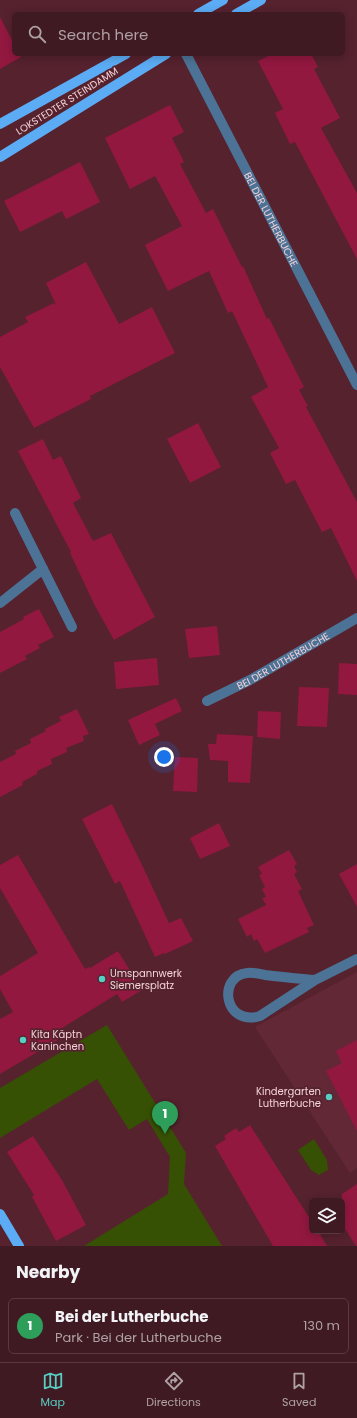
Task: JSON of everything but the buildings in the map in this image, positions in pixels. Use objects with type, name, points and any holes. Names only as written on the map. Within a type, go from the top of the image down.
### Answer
[{"type":"main road","points":[[202,12],[223,0]]},
{"type":"main road","points":[[240,12],[261,0]]},
{"type":"main road","name":"LOKSTEDTER STEINDAMM","points":[[0,124],[122,56]]},
{"type":"main road","name":"LOKSTEDTER STEINDAMM","points":[[0,156],[163,56]]},
{"type":"main road","points":[[0,1214],[19,1246]]},
{"type":"street","name":"BEI DER LUTHERBUCHE","points":[[187,56],[357,385]]},
{"type":"street","points":[[15,513],[72,627]]},
{"type":"street","points":[[0,603],[43,569]]},
{"type":"street","name":"BEI DER LUTHERBUCHE","points":[[207,701],[250,680],[357,618]]},
{"type":"street","points":[[315,980],[247,973],[234,980],[230,987],[228,1001],[235,1012],[246,1018],[254,1018],[260,1016],[315,980],[357,959]]},
{"type":"shaded area","name":"Kindergarten Lutherbuche","points":[[357,972],[357,1168],[350,1173],[255,1027]]},
{"type":"green space","points":[[107,1025],[186,1153],[184,1184],[222,1246],[84,1246],[168,1194],[170,1157],[147,1119],[129,1130],[97,1079],[0,1138],[0,1088]]},
{"type":"green space","points":[[314,1139],[327,1160],[328,1170],[319,1175],[311,1170],[298,1150]]},
{"type":"place","name":"Umspannwerk Siemersplatz","points":[[102,979]]},
{"type":"place","name":"Kita Käptn Kaninchen","points":[[23,1040]]},
{"type":"place","name":"Kindergarten Lutherbuche","points":[[329,1097]]},
{"type":"place","name":"Bei der Lutherbuche","points":[[165,1134]]}]
